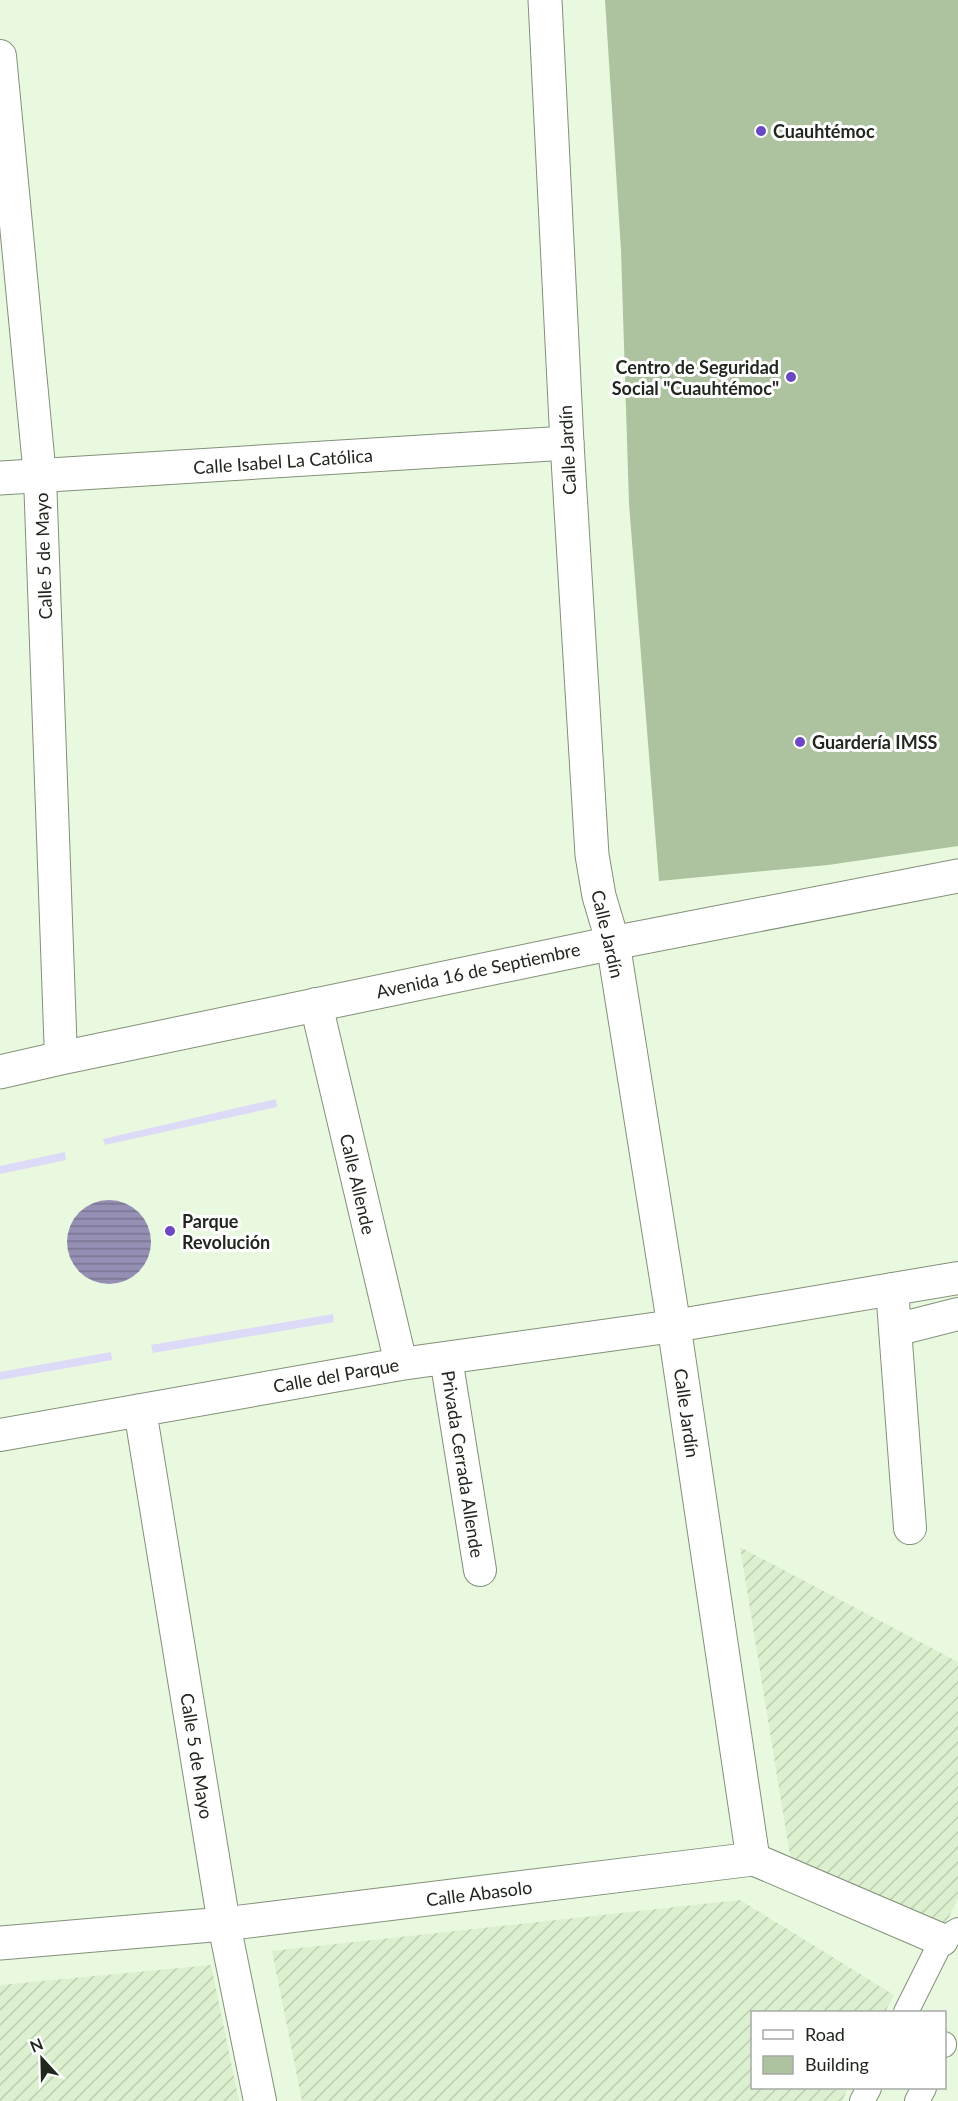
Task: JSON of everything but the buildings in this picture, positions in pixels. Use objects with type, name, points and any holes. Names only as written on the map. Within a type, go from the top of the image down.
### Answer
[{"type":"street","name":"Calle Jardín","points":[[545,0],[567,443],[592,855],[599,896],[613,943],[674,1326],[753,1859]]},
{"type":"street","name":"Calle 5 de Mayo","points":[[0,56],[40,477],[61,1058]]},
{"type":"street","name":"Calle Isabel La Católica","points":[[0,478],[567,443]]},
{"type":"street","name":"Avenida 16 de Septiembre","points":[[0,1072],[613,943],[958,876]]},
{"type":"street","name":"Calle Allende","points":[[316,1004],[401,1364]]},
{"type":"street","name":"Calle del Parque","points":[[0,1435],[401,1364],[674,1326],[958,1278]]},
{"type":"street","points":[[892,1289],[910,1528]]},
{"type":"street","points":[[895,1330],[958,1314]]},
{"type":"street","name":"Privada Cerrada Allende","points":[[446,1359],[480,1570]]},
{"type":"street","name":"Calle 5 de Mayo","points":[[140,1410],[224,1924],[260,2101]]},
{"type":"street","points":[[753,1859],[950,1935],[907,2011]]},
{"type":"street","name":"Calle Abasolo","points":[[0,1943],[224,1924],[753,1859]]},
{"type":"shaded area","points":[[276,1099],[277,1107],[105,1145],[103,1139]]},
{"type":"shaded area","points":[[65,1152],[66,1160],[0,1174],[0,1166]]},
{"type":"shaded area","points":[[109,1200],[125,1203],[139,1212],[148,1226],[151,1242],[148,1258],[139,1272],[125,1281],[109,1284],[93,1281],[79,1272],[70,1258],[67,1242],[70,1226],[79,1212],[93,1203]]},
{"type":"shaded area","points":[[333,1314],[334,1322],[153,1353],[151,1345]]},
{"type":"shaded area","points":[[111,1352],[112,1360],[0,1380],[0,1372]]},
{"type":"shaded area","points":[[740,1547],[958,1662],[958,1898],[944,1928],[790,1856]]},
{"type":"shaded area","points":[[740,1900],[894,1995],[886,2011],[751,2011],[751,2089],[848,2089],[842,2101],[302,2101],[272,1951]]},
{"type":"shaded area","points":[[211,1965],[239,2101],[0,2101],[0,1985]]},
{"type":"place","name":"Cuauhtémoc","points":[[761,131]]},
{"type":"place","name":"Centro de Seguridad Social \"Cuauhtémoc\"","points":[[791,377]]},
{"type":"place","name":"Guardería IMSS","points":[[800,742]]},
{"type":"place","name":"Parque Revolución","points":[[170,1231]]}]
